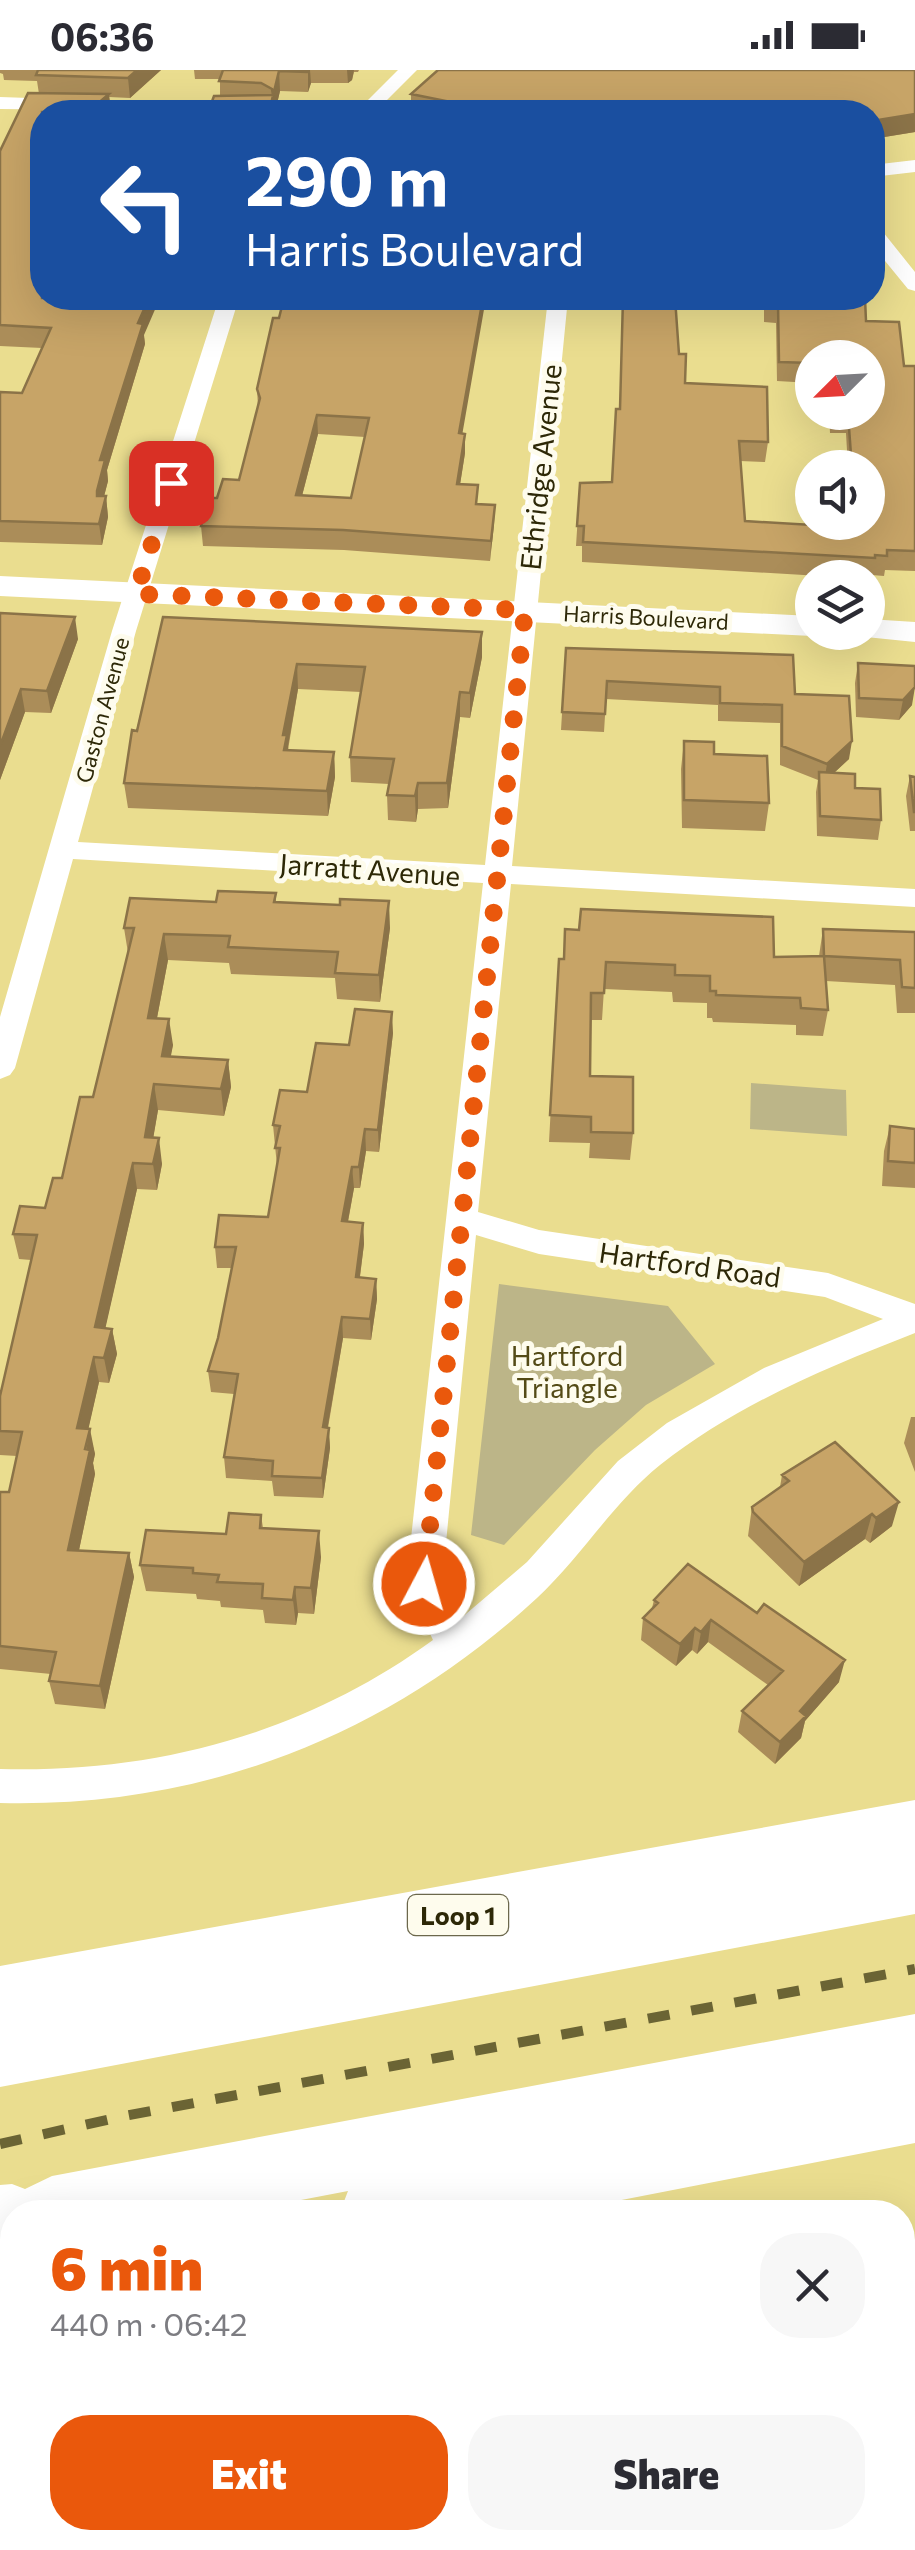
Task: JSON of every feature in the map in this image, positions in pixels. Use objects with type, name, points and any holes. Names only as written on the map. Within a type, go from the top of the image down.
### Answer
[{"type":"highway","name":"Loop 1","points":[[0,1999],[915,1830]]},
{"type":"highway","points":[[0,2053],[915,1884]]},
{"type":"highway","points":[[115,2200],[915,2048]]},
{"type":"highway","points":[[438,2200],[915,2108]]},
{"type":"street","points":[[377,100],[408,70]]},
{"type":"street","points":[[0,103],[30,104]]},
{"type":"street","points":[[885,169],[915,166]]},
{"type":"street","points":[[885,247],[915,285]]},
{"type":"street","name":"Gaston Avenue","points":[[0,1068],[136,594],[226,310]]},
{"type":"street","name":"Ethridge Avenue","points":[[454,1644],[424,1584],[557,310]]},
{"type":"street","name":"Harris Boulevard","points":[[0,586],[795,625]]},
{"type":"street","points":[[885,630],[915,632]]},
{"type":"street","name":"Jarratt Avenue","points":[[64,850],[915,898]]},
{"type":"street","name":"Hartford Road","points":[[462,1219],[539,1242],[828,1285],[915,1319]]},
{"type":"street","points":[[0,1786],[116,1782],[213,1762],[290,1738],[366,1703],[454,1644],[526,1586],[644,1458],[689,1425],[742,1390],[915,1319]]},
{"type":"green space","points":[[751,1083],[846,1090],[847,1136],[750,1129]]},
{"type":"green space","name":"Hartford Triangle","points":[[499,1284],[668,1306],[715,1364],[646,1405],[595,1450],[504,1545],[471,1535]]},
{"type":"building","points":[[38,70],[137,70],[128,78],[36,75]]},
{"type":"building","points":[[223,70],[308,70],[279,71],[272,100],[212,100],[214,96],[273,95],[272,89],[261,83],[219,81]]},
{"type":"building","points":[[438,70],[915,70],[915,114],[885,119],[885,100],[441,100],[411,94]]},
{"type":"building","points":[[28,93],[109,94],[102,100],[30,100],[30,310],[144,310],[138,323],[143,324],[100,460],[105,460],[97,496],[106,496],[99,524],[0,521],[0,392],[22,393],[51,328],[0,325],[0,151]]},
{"type":"building","points":[[281,310],[481,310],[459,433],[465,434],[457,484],[478,485],[476,504],[495,505],[491,541],[343,530],[201,526],[207,498],[217,498],[223,479],[239,480],[260,398],[257,389],[273,318],[279,318]],"holes":[[[317,415],[369,418],[351,498],[296,495]]]},
{"type":"building","points":[[623,310],[676,310],[679,354],[686,354],[685,383],[767,387],[768,442],[739,441],[745,521],[795,524],[795,540],[885,540],[885,450],[851,450],[849,430],[885,430],[885,340],[795,340],[795,362],[779,362],[778,310],[866,310],[866,321],[899,322],[904,366],[915,366],[915,551],[887,550],[887,556],[875,558],[583,542],[584,526],[577,526],[580,483],[612,482],[616,409],[620,409]]},
{"type":"building","points":[[0,613],[75,617],[47,691],[21,689],[0,746]]},
{"type":"building","points":[[163,617],[482,632],[470,693],[460,692],[447,783],[418,783],[415,796],[387,795],[394,759],[350,757],[365,667],[297,664],[283,735],[287,735],[284,750],[334,752],[327,791],[124,783],[132,730],[137,731]]},
{"type":"building","points":[[566,648],[793,655],[795,694],[849,696],[852,741],[827,764],[782,746],[782,705],[720,703],[720,687],[607,681],[605,714],[562,712]]},
{"type":"building","points":[[858,663],[915,666],[915,687],[903,700],[859,698]]},
{"type":"building","points":[[684,741],[714,742],[714,754],[767,756],[769,803],[684,800]]},
{"type":"building","points":[[819,772],[855,774],[855,788],[880,789],[881,820],[820,816]]},
{"type":"building","points":[[910,776],[915,777],[915,812],[914,812]]},
{"type":"building","points":[[218,891],[276,893],[274,902],[340,905],[340,899],[389,901],[379,975],[335,973],[338,952],[228,947],[230,936],[164,934],[148,1018],[169,1019],[162,1056],[228,1060],[221,1089],[154,1084],[145,1137],[159,1138],[153,1164],[133,1163],[95,1327],[112,1329],[104,1358],[94,1357],[77,1428],[90,1429],[85,1449],[90,1450],[68,1550],[129,1553],[100,1686],[49,1681],[56,1652],[0,1646],[0,1492],[9,1492],[22,1432],[0,1431],[0,1396],[37,1235],[13,1234],[20,1206],[45,1208],[53,1178],[62,1178],[80,1097],[93,1097],[134,928],[124,928],[130,898],[216,902]]},
{"type":"building","points":[[581,909],[773,917],[774,957],[824,956],[828,1010],[801,1008],[800,998],[716,995],[716,991],[710,991],[710,976],[675,975],[675,965],[606,962],[604,993],[591,993],[590,1076],[633,1077],[633,1133],[591,1132],[591,1117],[550,1115],[559,959],[564,959],[565,929],[579,930]]},
{"type":"building","points":[[823,929],[915,932],[915,988],[902,987],[900,960],[824,956]]},
{"type":"building","points":[[355,1009],[392,1012],[378,1130],[365,1129],[359,1167],[352,1167],[342,1221],[363,1223],[356,1277],[376,1279],[370,1319],[342,1317],[323,1427],[329,1428],[322,1478],[272,1476],[273,1461],[224,1457],[238,1374],[208,1371],[236,1247],[215,1247],[219,1215],[268,1217],[280,1148],[275,1148],[280,1126],[273,1125],[280,1090],[307,1092],[316,1043],[349,1045]]},
{"type":"building","points":[[890,1126],[915,1129],[915,1163],[888,1161]]},
{"type":"building","points":[[835,1442],[899,1502],[876,1518],[872,1514],[804,1562],[752,1507],[789,1481],[782,1475]]},
{"type":"building","points":[[229,1513],[261,1515],[260,1528],[319,1531],[311,1588],[295,1587],[293,1600],[262,1598],[263,1584],[217,1582],[219,1575],[193,1573],[193,1568],[140,1565],[146,1530],[226,1534]]},
{"type":"building","points":[[688,1564],[757,1613],[764,1604],[845,1660],[800,1711],[806,1716],[780,1742],[742,1711],[783,1671],[711,1620],[701,1632],[695,1628],[680,1644],[643,1618],[658,1603],[654,1600]]},
{"type":"railway","points":[[0,2144],[124,2116],[915,1969]]},
{"type":"route","points":[[171,483],[136,594],[525,610],[424,1584]]}]
